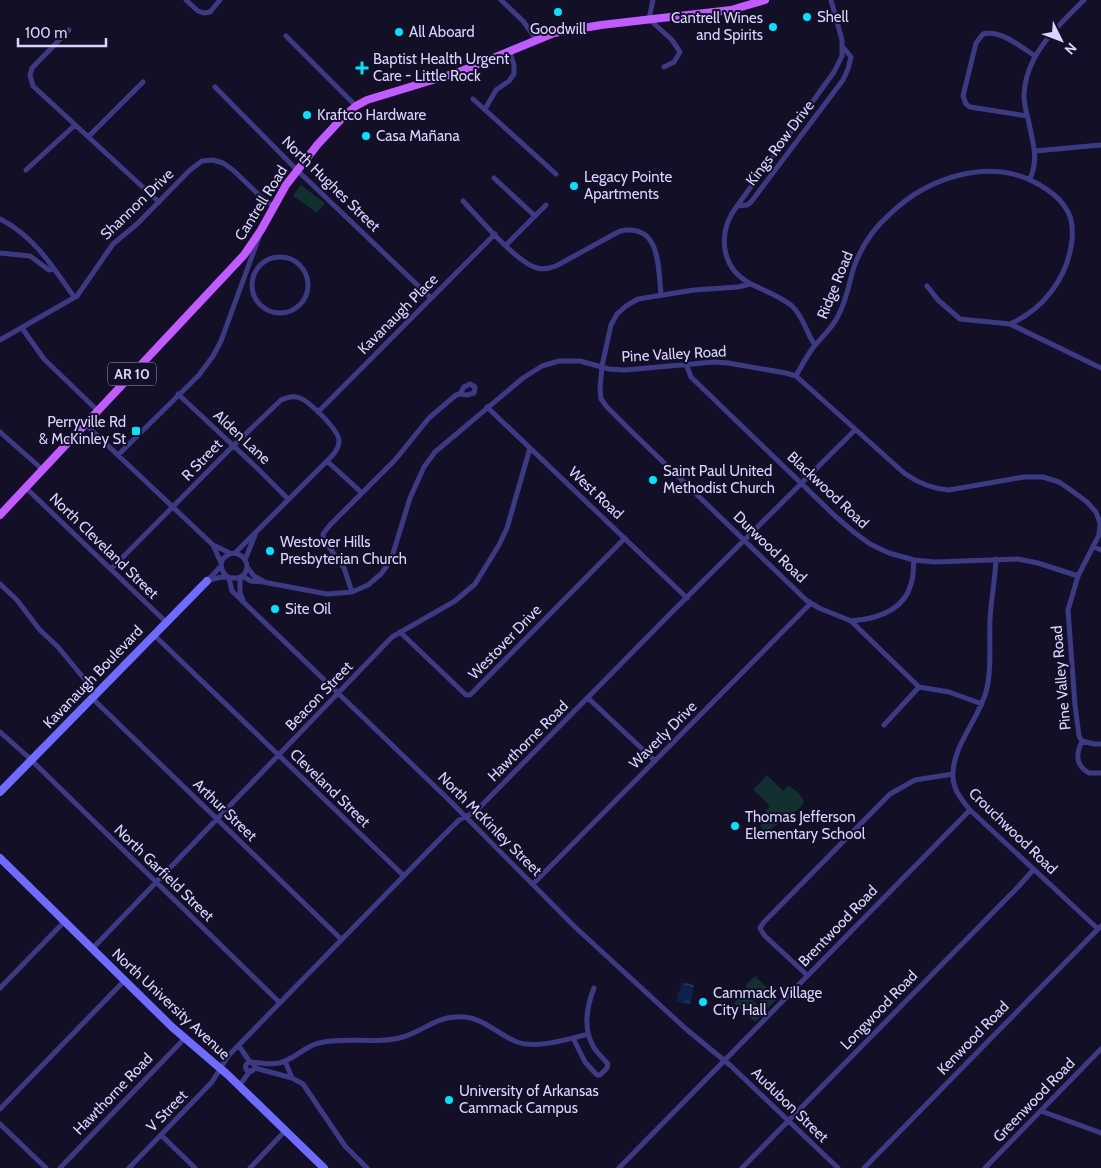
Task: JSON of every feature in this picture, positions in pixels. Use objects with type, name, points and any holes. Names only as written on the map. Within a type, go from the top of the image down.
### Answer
[{"type":"main road","name":"Cantrell Road","points":[[0,515],[244,255],[297,170],[328,132],[356,106],[379,96],[459,72],[554,33],[649,19],[731,10],[765,0]]},
{"type":"street","points":[[186,0],[198,11],[204,13],[210,12],[220,0]]},
{"type":"street","points":[[501,0],[523,21],[536,39]]},
{"type":"street","points":[[653,0],[649,19],[679,49],[676,60],[664,67]]},
{"type":"street","name":"Kings Row Drive","points":[[737,206],[747,205],[752,202],[843,80],[851,57],[843,47],[841,30],[831,0]]},
{"type":"street","points":[[1030,180],[1035,166],[1036,151],[1028,116],[1025,91],[1035,56],[1048,36],[1084,0]]},
{"type":"street","points":[[69,30],[32,68],[30,76],[34,88],[89,136],[159,202]]},
{"type":"street","points":[[1028,116],[970,107],[966,104],[963,96],[976,43],[983,34],[992,33],[1002,36],[1035,56]]},
{"type":"street","points":[[286,36],[356,106]]},
{"type":"street","points":[[815,345],[799,314],[792,306],[780,298],[750,284],[733,267],[724,245],[726,225],[737,206],[834,72],[840,60],[843,47]]},
{"type":"street","points":[[485,109],[496,90],[509,81],[514,74],[514,65],[509,50]]},
{"type":"street","points":[[89,136],[143,82]]},
{"type":"street","name":"North Hughes Street","points":[[215,87],[297,170],[431,298]]},
{"type":"street","points":[[473,100],[556,174]]},
{"type":"street","points":[[26,170],[75,125]]},
{"type":"street","points":[[1036,151],[1101,145]]},
{"type":"street","name":"Shannon Drive","points":[[0,340],[74,298],[83,289],[113,244],[159,202],[193,167],[202,162],[212,160],[223,163],[274,206]]},
{"type":"street","name":"Ridge Road","points":[[796,376],[815,345],[830,330],[839,315],[855,266],[866,243],[885,218],[906,200],[940,182],[968,173],[997,171],[1016,174],[1053,194],[1066,207],[1069,214],[1072,229],[1071,247],[1063,274],[1052,291],[1036,308],[1020,320],[1010,324]]},
{"type":"street","points":[[494,178],[535,216]]},
{"type":"street","points":[[463,202],[527,263],[544,269],[564,262],[617,232],[635,230],[644,234],[654,246],[662,294]]},
{"type":"street","points":[[506,245],[546,205]]},
{"type":"street","points":[[0,219],[28,237],[46,256],[74,298]]},
{"type":"street","points":[[118,455],[199,375],[213,356],[221,341],[261,230]]},
{"type":"street","name":"Kavanaugh Place","points":[[318,412],[495,234]]},
{"type":"street","points":[[0,253],[25,255],[34,258],[49,270],[54,269]]},
{"type":"street","points":[[275,258],[292,260],[299,265],[305,271],[308,279],[306,296],[301,304],[295,309],[282,313],[269,311],[264,308],[255,298],[252,285],[260,266],[275,258]]},
{"type":"street","points":[[250,262],[260,266]]},
{"type":"street","name":"Durwood Road","points":[[750,284],[738,287],[662,294],[634,300],[617,314],[611,325],[602,366],[600,390],[602,399],[607,407],[811,603],[851,621],[919,688]]},
{"type":"street","points":[[927,286],[938,300],[960,319],[1010,324],[1101,368]]},
{"type":"street","points":[[22,328],[44,359],[98,411]]},
{"type":"street","name":"Pine Valley Road","points":[[241,577],[251,581],[327,594],[360,590],[375,580],[391,560],[410,498],[417,480],[429,460],[443,444],[523,378],[546,364],[573,361],[616,370],[625,370],[728,362],[778,370],[796,376],[855,430],[910,477],[920,483],[938,489],[959,489],[1024,476],[1043,477],[1059,482],[1079,496],[1096,512],[1100,523],[1100,530],[1094,547],[1078,576],[1072,592],[1068,610],[1068,626],[1078,731],[1082,741],[1101,744]]},
{"type":"street","name":"Blackwood Road","points":[[686,364],[691,377],[850,529],[866,541],[889,553],[914,560],[935,562],[996,559],[1018,560],[1038,562],[1078,576]]},
{"type":"street","name":"Alden Lane","points":[[178,394],[288,499]]},
{"type":"street","points":[[352,592],[344,568],[323,538],[324,532],[408,446],[429,418],[456,395],[460,394]]},
{"type":"street","name":"R Street","points":[[111,569],[233,446],[285,398],[294,396],[300,398],[318,412]]},
{"type":"street","name":"West Road","points":[[487,408],[687,598]]},
{"type":"street","points":[[207,581],[221,564],[223,558],[233,553],[256,533],[327,461],[338,446],[338,437],[334,428],[318,412]]},
{"type":"street","points":[[85,424],[212,544],[243,556],[246,560]]},
{"type":"street","name":"Hawthorne Road","points":[[220,1068],[238,1046],[458,820],[467,818],[475,812],[855,430]]},
{"type":"street","points":[[0,432],[42,470]]},
{"type":"street","name":"Beacon Street","points":[[92,949],[390,640],[400,632],[455,602],[475,584],[507,528],[530,448]]},
{"type":"street","points":[[327,461],[362,493]]},
{"type":"street","name":"North Cleveland Street","points":[[26,488],[166,622]]},
{"type":"street","points":[[256,533],[246,560],[247,567],[254,576],[263,582]]},
{"type":"street","name":"Westover Drive","points":[[400,632],[466,695],[470,696],[625,538]]},
{"type":"street","points":[[212,544],[222,571],[228,577]]},
{"type":"street","points":[[1094,547],[1101,550]]},
{"type":"street","points":[[807,975],[764,935],[760,928],[890,794],[916,780],[953,774],[957,754],[982,704],[988,678],[990,618],[996,559]]},
{"type":"street","points":[[851,621],[877,617],[890,611],[899,603],[906,596],[912,584],[914,560]]},
{"type":"street","points":[[207,581],[228,577],[236,579],[241,577],[247,567]]},
{"type":"street","name":"North McKinley Street","points":[[228,577],[232,591],[633,981],[686,1029],[724,1060]]},
{"type":"street","points":[[241,577],[240,592],[243,600]]},
{"type":"street","name":"Kavanaugh Boulevard","points":[[0,792],[207,581]]},
{"type":"street","name":"Arthur Street","points":[[0,584],[17,600],[39,629],[58,647],[94,696],[341,939]]},
{"type":"street","name":"Waverly Drive","points":[[533,884],[811,603]]},
{"type":"street","name":"Cleveland Street","points":[[154,635],[404,876]]},
{"type":"street","points":[[884,724],[919,688],[949,692],[982,704]]},
{"type":"street","points":[[588,698],[655,761]]},
{"type":"street","name":"North Garfield Street","points":[[0,732],[280,1003]]},
{"type":"street","points":[[1082,741],[1077,756],[1080,767],[1089,774],[1101,773]]},
{"type":"street","name":"Crouchwood Road","points":[[953,774],[957,794],[970,810],[1099,928]]},
{"type":"street","name":"Brentwood Road","points":[[619,1168],[970,810]]},
{"type":"street","name":"North University Avenue","points":[[2,862],[185,1038],[220,1068],[324,1168]]},
{"type":"street","name":"Longwood Road","points":[[742,1168],[1034,869]]},
{"type":"street","points":[[0,988],[64,922]]},
{"type":"street","name":"Kenwood Road","points":[[864,1168],[1099,928]]},
{"type":"street","points":[[0,1108],[124,980]]},
{"type":"street","points":[[573,1038],[586,1065],[597,1075],[600,1075],[607,1068],[608,1064],[594,1047],[588,1034],[588,1006],[594,988]]},
{"type":"street","points":[[251,1062],[273,1064],[285,1061],[318,1043],[336,1040],[396,1039],[442,1019],[456,1017],[476,1019],[524,1044],[540,1044],[588,1034]]},
{"type":"street","name":"Hawthorne Road","points":[[60,1168],[185,1038]]},
{"type":"street","points":[[238,1046],[254,1064],[252,1070],[239,1086]]},
{"type":"street","name":"Greenwood Road","points":[[985,1168],[1101,1049]]},
{"type":"street","name":"Audubon Street","points":[[724,1060],[838,1168]]},
{"type":"street","points":[[285,1061],[292,1078]]},
{"type":"street","name":"V Street","points":[[129,1168],[212,1082],[220,1068]]},
{"type":"street","points":[[252,1070],[267,1071],[292,1078],[305,1087],[345,1146],[367,1168]]},
{"type":"street","points":[[1041,1111],[1101,1133]]},
{"type":"street","points":[[0,1124],[46,1168]]},
{"type":"street","points":[[250,1168],[285,1131]]},
{"type":"street","points":[[161,1135],[195,1168]]},
{"type":"green space","points":[[301,185],[325,203],[317,213],[293,196]]},
{"type":"green space","points":[[767,775],[783,791],[787,786],[795,790],[804,802],[800,808],[768,831],[764,831],[760,826],[766,819],[766,810],[770,806],[753,790]]},
{"type":"green space","points":[[755,976],[778,998],[768,1008],[745,986]]},
{"type":"green space","points":[[744,992],[765,1012],[755,1022],[734,1003]]},
{"type":"water","points":[[682,982],[694,985],[690,1005],[676,1002]]},
{"type":"place","name":"Goodwill","points":[[558,12]]},
{"type":"place","name":"Shell","points":[[807,17]]},
{"type":"place","name":"Cantrell Wines and Spirits","points":[[773,27]]},
{"type":"place","name":"All Aboard","points":[[399,32]]},
{"type":"place","name":"Baptist Health Urgent Care - Little Rock","points":[[362,68]]},
{"type":"place","name":"Kraftco Hardware","points":[[307,115]]},
{"type":"place","name":"Casa Mañana","points":[[366,136]]},
{"type":"place","name":"Legacy Pointe Apartments","points":[[574,186]]},
{"type":"place","name":"Perryville Rd & McKinley St","points":[[136,431]]},
{"type":"place","name":"Saint Paul United Methodist Church","points":[[653,480]]},
{"type":"place","name":"Westover Hills Presbyterian Church","points":[[270,551]]},
{"type":"place","name":"Site Oil","points":[[275,609]]},
{"type":"place","name":"Thomas Jefferson Elementary School","points":[[735,826]]},
{"type":"place","name":"Cammack Village City Hall","points":[[703,1002]]},
{"type":"place","name":"University of Arkansas Cammack Campus","points":[[449,1100]]}]
